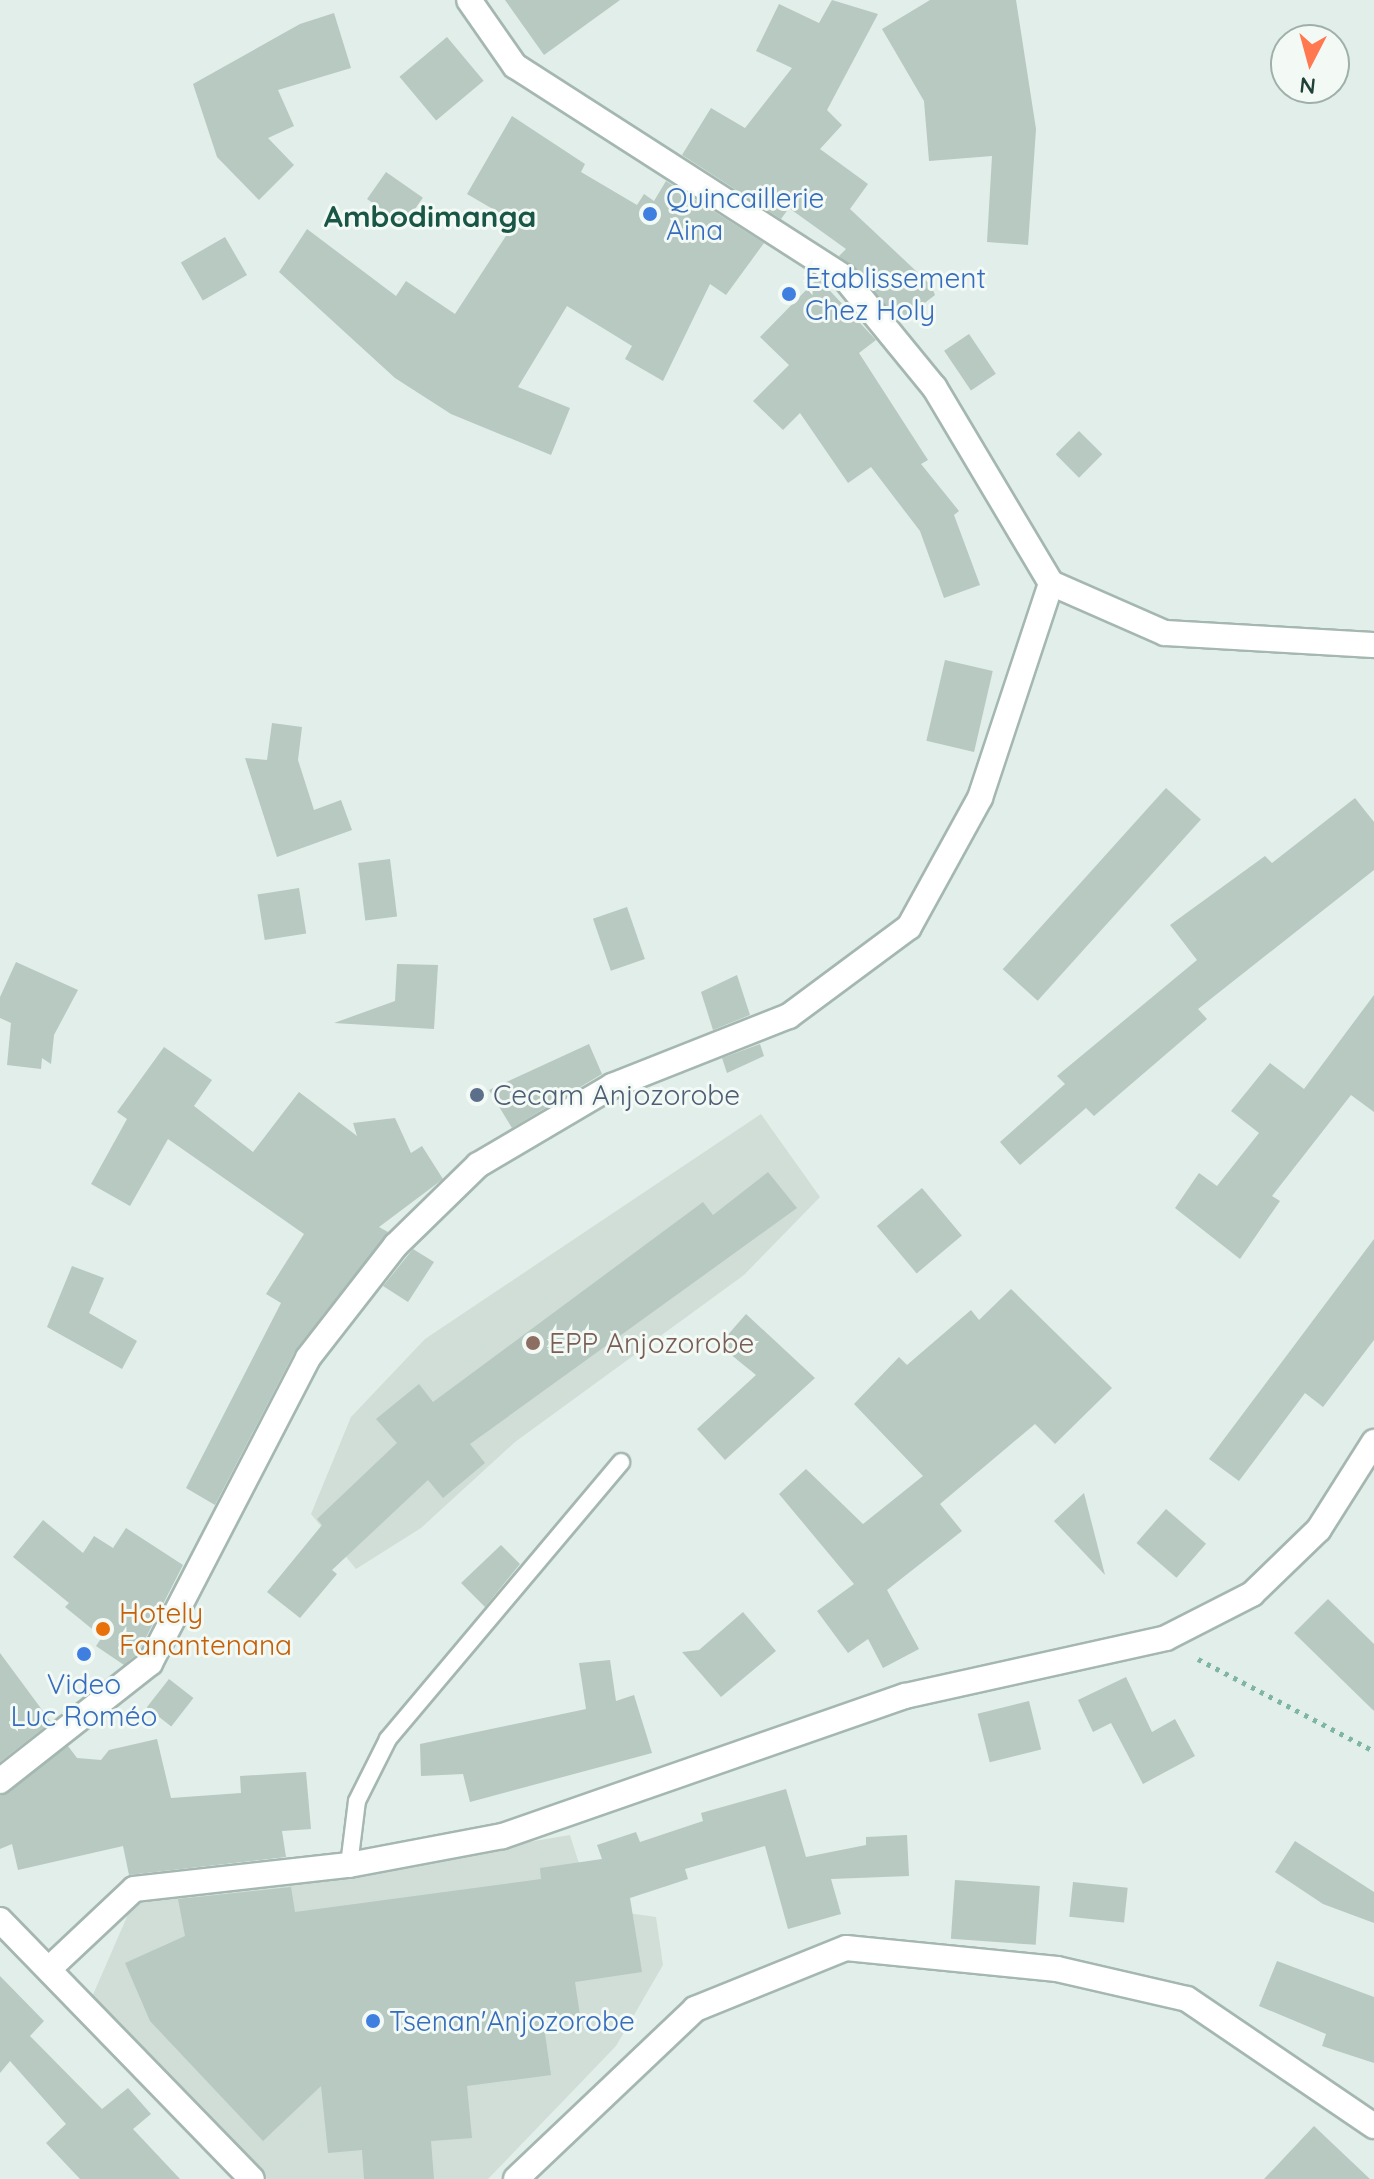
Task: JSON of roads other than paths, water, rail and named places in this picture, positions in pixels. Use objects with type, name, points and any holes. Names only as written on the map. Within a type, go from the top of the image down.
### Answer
[{"type":"street","points":[[469,0],[515,66],[844,277],[934,387],[1051,583],[1165,633],[1374,645]]},
{"type":"street","points":[[0,1781],[150,1663],[308,1358],[396,1245],[478,1165],[612,1086],[789,1016],[909,927],[980,798],[1051,583]]},
{"type":"street","points":[[50,1968],[134,1889],[349,1865],[503,1836],[905,1696],[1166,1638],[1252,1594],[1319,1529],[1374,1442]]},
{"type":"street","points":[[0,1920],[252,2179]]},
{"type":"street","points":[[516,2179],[695,2009],[846,1948],[1057,1969],[1187,1999],[1374,2126]]},
{"type":"lane","points":[[349,1865],[357,1801],[388,1739],[621,1462]]},
{"type":"place","name":"Quincaillerie Aina","points":[[650,214]]},
{"type":"place","name":"Etablissement Chez Holy","points":[[789,294]]},
{"type":"place","name":"Cecam Anjozorobe","points":[[477,1095]]},
{"type":"place","name":"EPP Anjozorobe","points":[[533,1343]]},
{"type":"place","name":"Hotely Fanantenana","points":[[103,1629]]},
{"type":"place","name":"Video Luc Roméo","points":[[84,1654]]},
{"type":"place","name":"Tsenan'Anjozorobe","points":[[373,2021]]},
{"type":"district","name":"Ambodimanga","points":[[430,216]]}]
